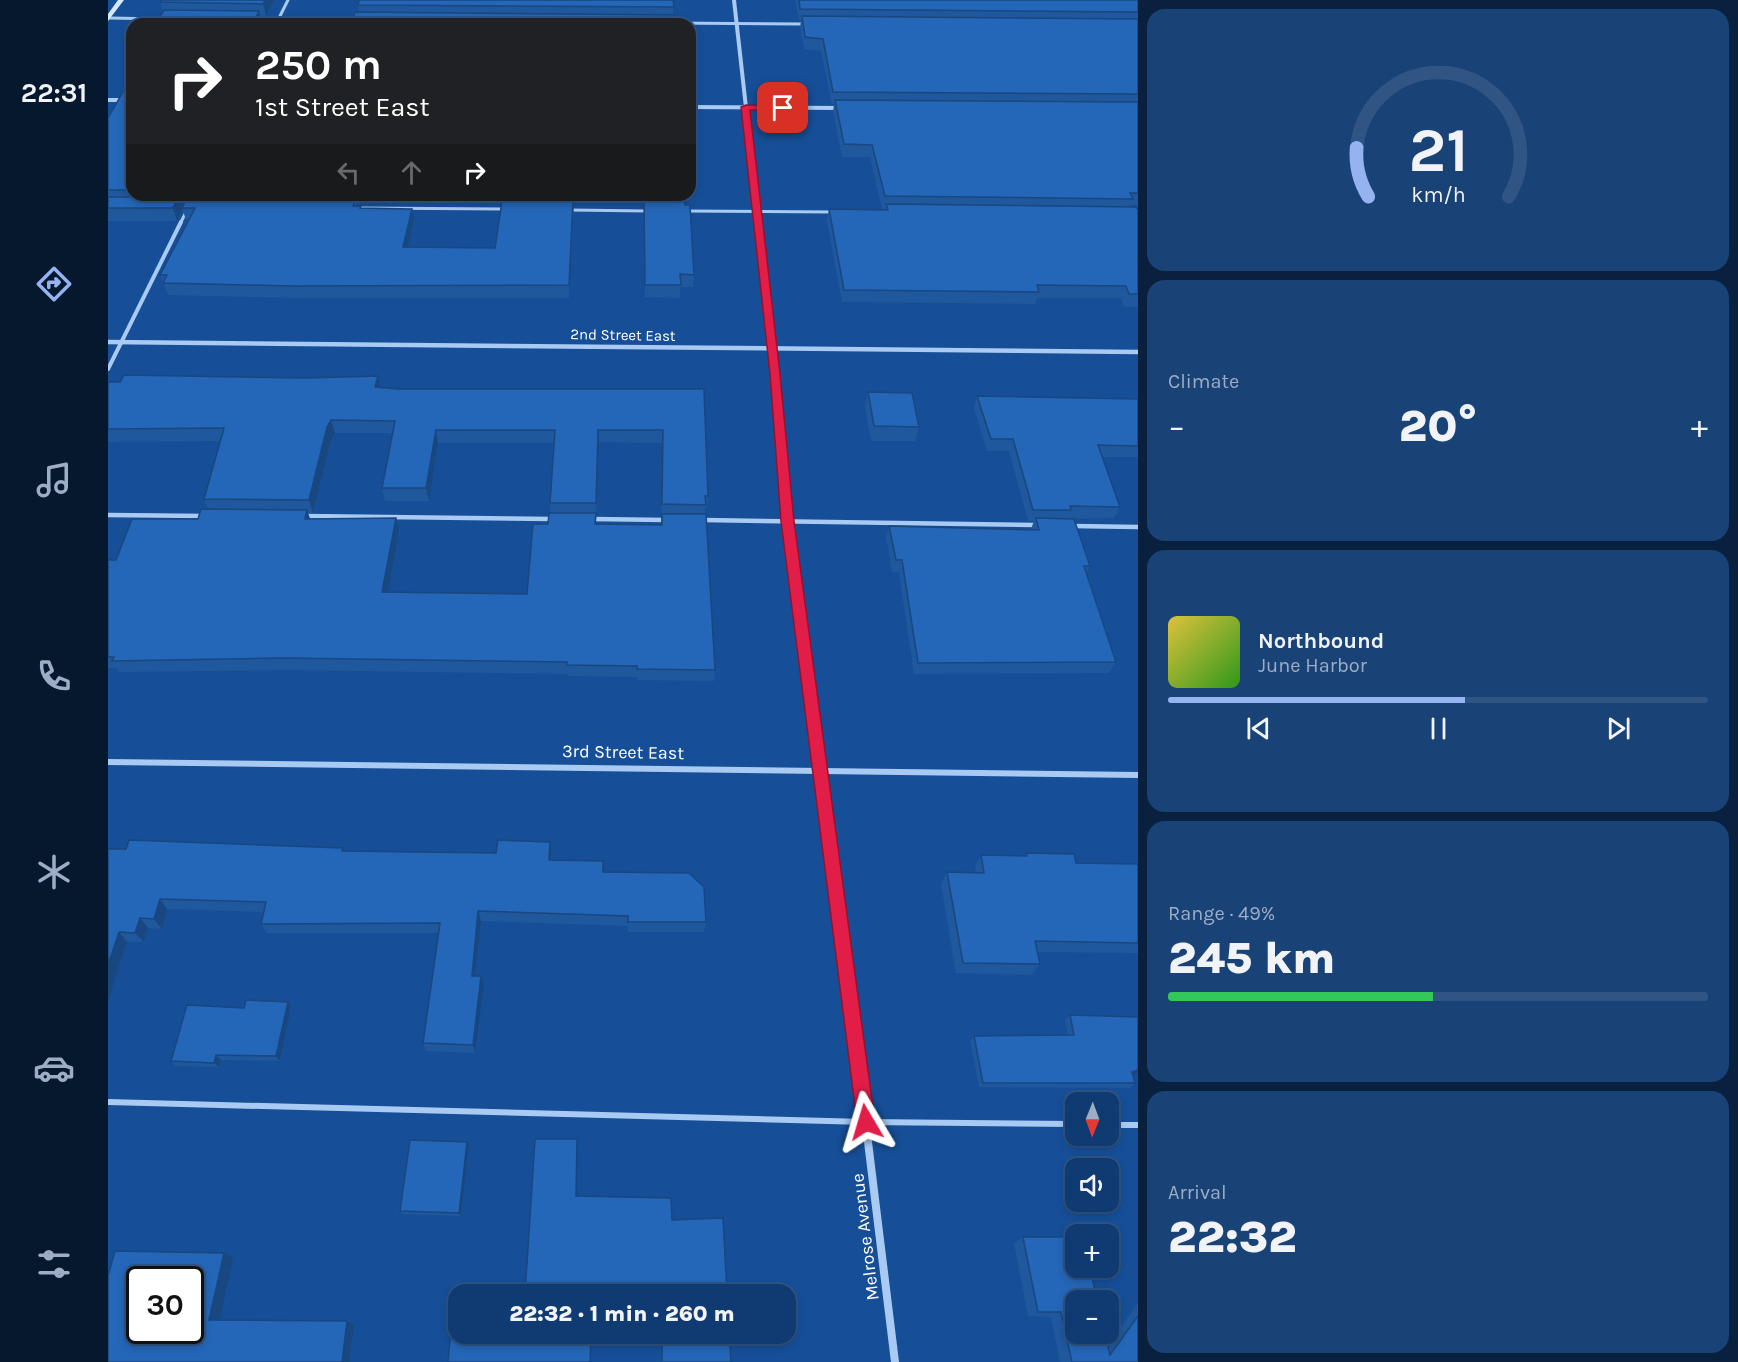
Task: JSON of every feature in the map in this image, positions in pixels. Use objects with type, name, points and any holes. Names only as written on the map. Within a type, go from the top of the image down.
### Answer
[{"type":"street","points":[[109,19],[121,0]]},
{"type":"street","name":"Melrose Avenue","points":[[734,0],[758,212],[788,521],[822,769],[895,1362]]},
{"type":"street","points":[[108,100],[126,100]]},
{"type":"street","points":[[696,107],[848,108]]},
{"type":"street","name":"2nd Street East","points":[[108,342],[1138,352]]},
{"type":"street","name":"3rd Street East","points":[[108,762],[822,769],[1138,775]]},
{"type":"lane","points":[[279,18],[288,0]]},
{"type":"lane","points":[[109,19],[126,19]]},
{"type":"lane","points":[[696,23],[808,24]]},
{"type":"lane","points":[[108,369],[189,206],[177,206]]},
{"type":"lane","points":[[355,208],[509,209]]},
{"type":"lane","points":[[568,210],[652,211]]},
{"type":"lane","points":[[675,211],[842,212]]},
{"type":"lane","points":[[108,514],[215,516]]},
{"type":"lane","points":[[299,516],[561,519]]},
{"type":"lane","points":[[585,519],[668,520]]},
{"type":"lane","points":[[692,520],[1045,525]]},
{"type":"lane","points":[[1068,526],[1138,527]]},
{"type":"lane","points":[[108,1102],[866,1122],[1065,1124]]},
{"type":"lane","points":[[1119,1125],[1138,1125]]},
{"type":"building","points":[[162,0],[265,0],[263,4],[160,2]]},
{"type":"building","points":[[359,0],[673,0],[674,7],[358,5]]},
{"type":"building","points":[[799,0],[1138,0],[1138,12],[800,9]]},
{"type":"building","points":[[164,10],[259,11],[256,18],[159,18]]},
{"type":"building","points":[[355,12],[674,15],[674,18],[353,18]]},
{"type":"building","points":[[802,16],[1138,19],[1138,94],[833,92],[823,39],[805,37]]},
{"type":"building","points":[[126,91],[126,190],[108,190],[108,118],[123,92]]},
{"type":"building","points":[[835,100],[1138,102],[1138,193],[1130,193],[1133,199],[885,196],[872,145],[844,144]]},
{"type":"building","points":[[108,197],[126,197],[126,201],[176,201],[173,208],[108,208]]},
{"type":"building","points":[[186,201],[355,201],[353,206],[361,206],[360,208],[412,209],[403,247],[495,248],[502,201],[573,201],[569,285],[293,286],[163,283],[167,275],[160,275],[195,208],[182,208]]},
{"type":"building","points":[[644,202],[685,202],[685,205],[690,205],[694,275],[680,274],[681,285],[645,285]]},
{"type":"building","points":[[886,204],[1136,207],[1138,210],[1138,294],[1129,294],[1126,286],[1037,285],[1039,292],[844,290],[829,209],[888,210]]},
{"type":"building","points":[[124,375],[307,378],[378,376],[375,387],[399,389],[704,389],[708,496],[705,496],[706,505],[662,504],[663,430],[598,430],[596,503],[550,503],[555,430],[436,430],[426,488],[382,488],[395,421],[331,420],[327,427],[309,500],[204,499],[224,428],[108,429],[108,384],[109,382],[120,382]]},
{"type":"building","points":[[868,392],[912,393],[919,427],[874,426]]},
{"type":"building","points":[[977,396],[1138,399],[1138,446],[1098,445],[1120,507],[1070,506],[1071,510],[1033,510],[1013,439],[991,439]]},
{"type":"building","points":[[201,509],[307,510],[305,519],[396,518],[382,592],[527,594],[533,524],[548,524],[549,513],[596,513],[595,524],[662,525],[662,514],[706,514],[715,670],[637,669],[637,666],[567,665],[567,662],[284,658],[112,661],[114,657],[108,657],[108,560],[116,560],[132,519],[198,519]]},
{"type":"building","points":[[1036,518],[1074,519],[1090,566],[1084,566],[1116,662],[918,663],[902,560],[896,560],[889,526],[1039,530]]},
{"type":"building","points":[[129,840],[343,848],[342,851],[496,853],[498,840],[550,842],[549,860],[603,861],[603,872],[689,873],[704,887],[706,922],[628,922],[628,916],[478,911],[472,976],[481,976],[473,1045],[423,1043],[440,923],[261,924],[266,902],[160,899],[154,919],[140,918],[135,933],[119,932],[108,965],[108,849],[126,849]]},
{"type":"building","points":[[1026,853],[1074,854],[1076,863],[1138,864],[1138,943],[1035,941],[1040,964],[963,963],[947,872],[984,873],[981,855],[1027,856]]},
{"type":"building","points":[[246,1000],[288,1002],[276,1056],[216,1055],[214,1063],[171,1061],[187,1005],[244,1008]]},
{"type":"building","points":[[1070,1015],[1138,1017],[1138,1070],[1132,1072],[1135,1083],[983,1083],[974,1036],[1074,1035]]},
{"type":"building","points":[[535,1139],[577,1139],[576,1196],[671,1198],[672,1220],[723,1218],[726,1284],[526,1284]]},
{"type":"building","points":[[410,1140],[467,1142],[459,1213],[400,1211]]},
{"type":"building","points":[[1023,1237],[1065,1237],[1065,1278],[1092,1278],[1095,1290],[1065,1290],[1065,1330],[1061,1312],[1038,1312]]},
{"type":"building","points":[[115,1251],[224,1253],[209,1320],[347,1321],[342,1362],[108,1362],[108,1276]]},
{"type":"building","points":[[1138,1316],[1138,1362],[1072,1362],[1068,1344],[1107,1344],[1110,1355]]},
{"type":"building","points":[[450,1344],[591,1344],[590,1362],[448,1362]]},
{"type":"building","points":[[662,1344],[730,1344],[731,1362],[662,1362]]},
{"type":"route","points":[[783,108],[746,107],[761,234],[788,521],[866,1122]]}]
